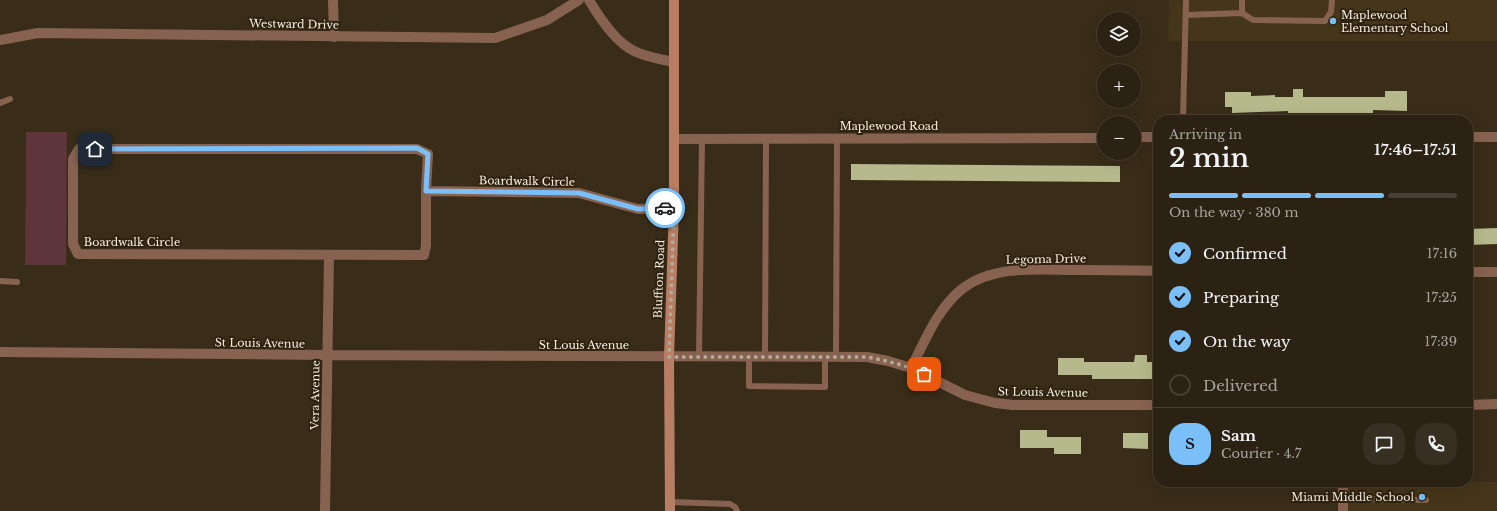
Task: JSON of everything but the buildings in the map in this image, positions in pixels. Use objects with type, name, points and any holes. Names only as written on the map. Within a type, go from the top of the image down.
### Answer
[{"type":"main road","name":"Bluffton Road","points":[[670,507],[669,357],[674,208],[674,0]]},
{"type":"street","points":[[334,0],[334,37]]},
{"type":"street","name":"Westward Drive","points":[[0,40],[38,34],[496,38],[547,20],[579,0]]},
{"type":"street","points":[[588,0],[615,37],[633,51],[673,62]]},
{"type":"street","points":[[1141,138],[1153,137]]},
{"type":"street","points":[[1473,137],[1497,137]]},
{"type":"street","name":"Maplewood Road","points":[[674,139],[1097,138]]},
{"type":"street","name":"Boardwalk Circle","points":[[417,148],[428,154],[426,191],[426,246],[424,255],[78,254],[72,244],[73,159],[80,149],[417,148]]},
{"type":"street","name":"Boardwalk Circle","points":[[426,191],[579,193],[638,209],[674,208]]},
{"type":"street","name":"Vera Avenue","points":[[325,511],[329,255]]},
{"type":"street","name":"Legoma Drive","points":[[912,368],[931,328],[946,306],[961,290],[978,279],[999,273],[1028,270],[1153,271]]},
{"type":"street","points":[[1473,272],[1497,272]]},
{"type":"street","name":"St Louis Avenue","points":[[0,352],[327,356],[749,358],[867,357],[912,368],[965,395],[995,403],[1013,405],[1153,405]]},
{"type":"street","points":[[1473,404],[1497,404]]},
{"type":"street","points":[[1343,487],[1343,511]]},
{"type":"lane","points":[[1183,115],[1186,0]]},
{"type":"lane","points":[[1242,0],[1242,13]]},
{"type":"lane","points":[[1186,15],[1242,13],[1253,20],[1324,21],[1331,12],[1332,0]]},
{"type":"lane","points":[[0,103],[10,99]]},
{"type":"lane","points":[[765,357],[766,138]]},
{"type":"lane","points":[[836,358],[837,138]]},
{"type":"lane","points":[[699,357],[702,139]]},
{"type":"lane","points":[[0,281],[17,282]]},
{"type":"lane","points":[[749,358],[749,386],[825,387],[825,358]]},
{"type":"lane","points":[[1343,499],[1426,500]]},
{"type":"lane","points":[[670,507],[730,504],[737,511]]},
{"type":"shaded area","name":"Maplewood Elementary School","points":[[1169,0],[1497,0],[1497,41],[1168,41]]},
{"type":"shaded area","points":[[26,132],[67,132],[66,265],[25,265]]},
{"type":"shaded area","name":"Miami Middle School","points":[[1473,482],[1497,482],[1497,511],[1347,511],[1347,487],[1473,487]]},
{"type":"way so far","points":[[665,208],[674,208],[669,357],[867,357],[912,368],[924,374]]},
{"type":"place","name":"Maplewood Elementary School","points":[[1333,21]]},
{"type":"place","name":"Miami Middle School","points":[[1422,497]]},
{"type":"route","points":[[95,149],[417,148],[428,154],[426,191],[579,193],[638,209],[665,208]]}]
